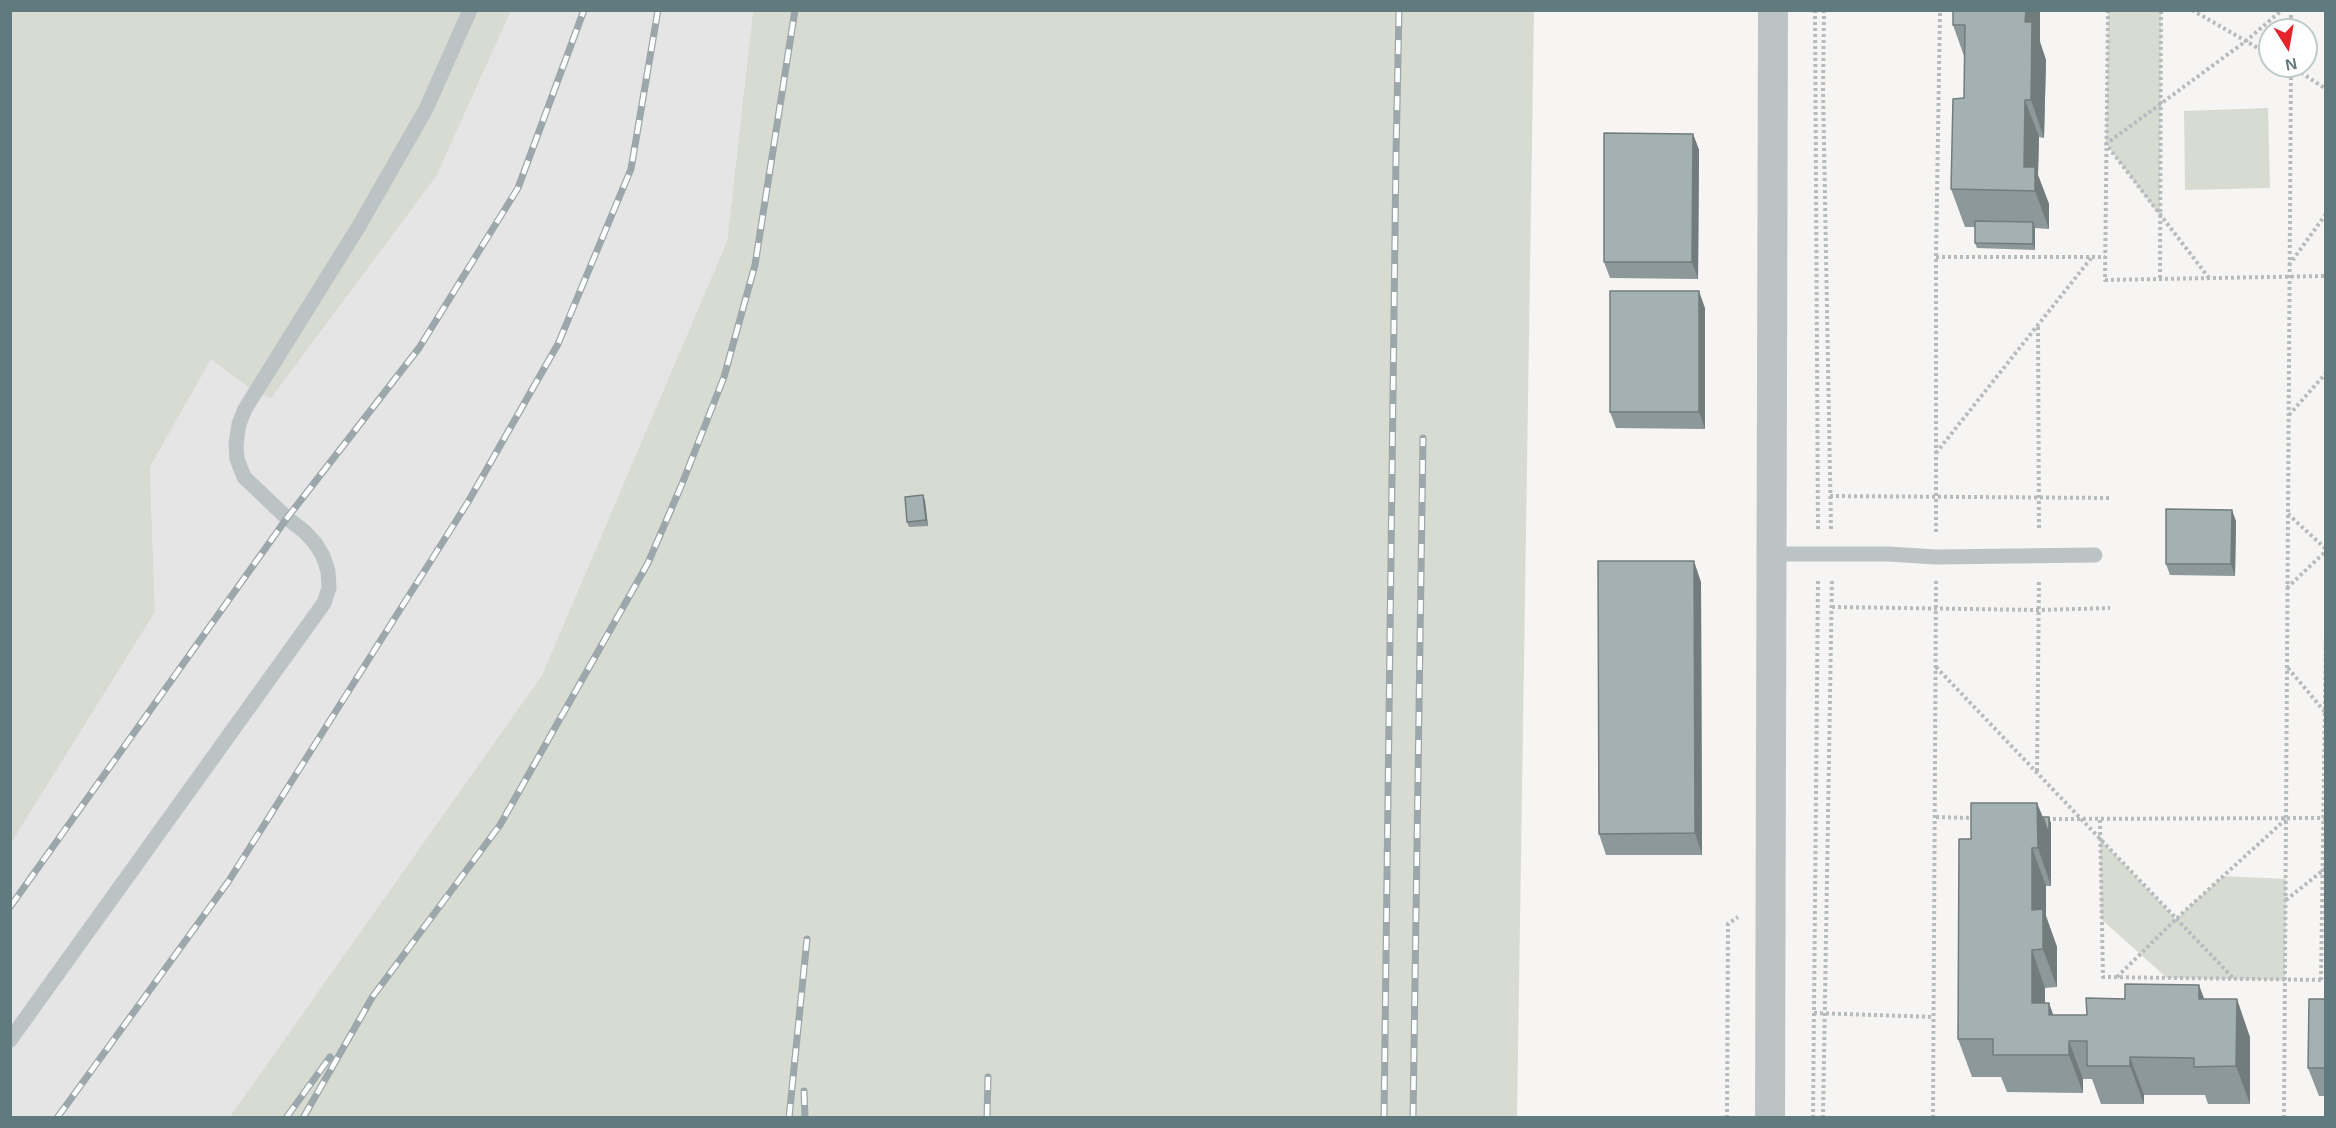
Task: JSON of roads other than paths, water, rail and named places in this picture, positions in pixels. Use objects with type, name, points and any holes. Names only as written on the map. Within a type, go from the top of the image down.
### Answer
[{"type":"street","points":[[1770,1118],[1773,10]]},
{"type":"lane","points":[[10,1040],[324,603],[329,588],[328,571],[323,556],[305,532],[244,477],[237,459],[236,444],[239,424],[245,409],[359,226],[426,110],[470,10]]},
{"type":"lane","points":[[1772,554],[2095,555]]},
{"type":"railway","points":[[10,907],[287,518],[419,348],[518,188],[584,10]]},
{"type":"railway","points":[[57,1118],[228,882],[468,502],[558,344],[631,169],[658,10]]},
{"type":"railway","points":[[303,1118],[373,996],[500,825],[648,563],[724,377],[755,265],[795,10]]},
{"type":"railway","points":[[1384,1118],[1399,10]]},
{"type":"railway","points":[[1413,1118],[1423,438]]},
{"type":"railway","points":[[789,1118],[807,939]]},
{"type":"railway","points":[[286,1118],[330,1057]]},
{"type":"railway","points":[[987,1118],[988,1077]]},
{"type":"railway","points":[[804,1091],[805,1118]]}]
